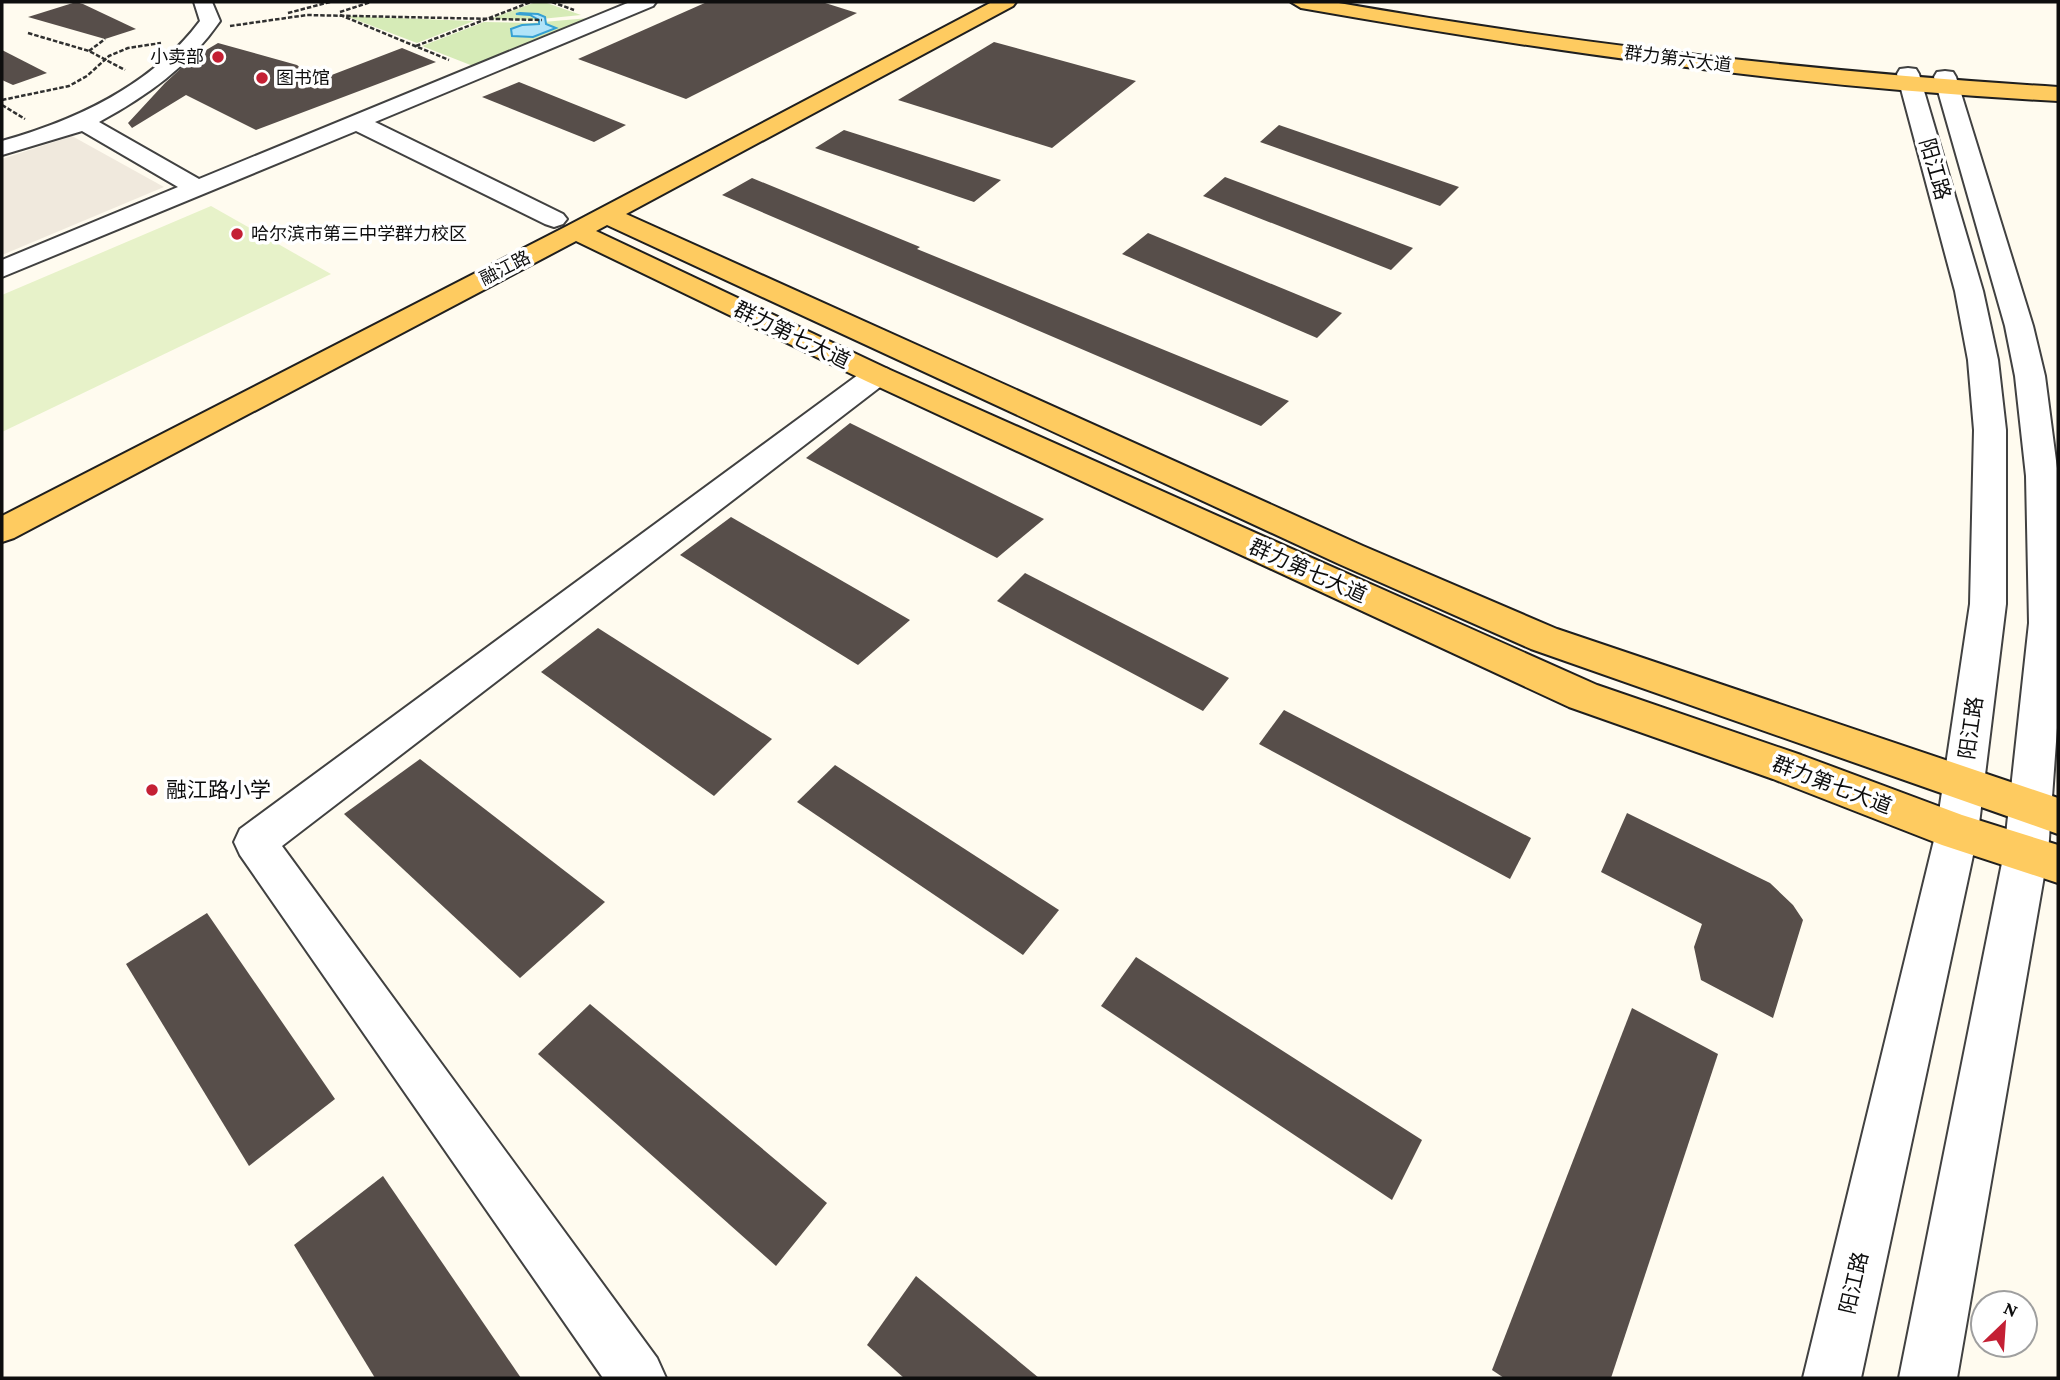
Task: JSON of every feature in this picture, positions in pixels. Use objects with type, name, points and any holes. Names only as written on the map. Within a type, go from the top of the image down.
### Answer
[{"type":"main road","name":"融江路","points":[[2,530],[976,2]]},
{"type":"main road","name":"融江路","points":[[2,503],[565,225],[607,215],[1006,2]]},
{"type":"main road","name":"群力第六大道","points":[[1301,2],[1569,45],[1784,72],[1928,81],[2058,84]]},
{"type":"main road","name":"群力第六大道","points":[[1344,2],[1620,42],[1928,81],[2058,94]]},
{"type":"main road","name":"群力第七大道","points":[[607,215],[1351,555],[1544,639],[2045,812]]},
{"type":"main road","name":"群力第七大道","points":[[565,225],[877,375],[1583,696],[1787,767],[1957,832],[2042,858]]},
{"type":"street","points":[[2,148],[83,122],[153,79],[198,38],[210,21],[203,2]]},
{"type":"street","points":[[2,269],[646,2]]},
{"type":"street","name":"阳江路","points":[[1832,1378],[1957,832],[1988,604],[1990,430],[1983,360],[1928,81]]},
{"type":"street","name":"阳江路","points":[[1928,81],[2019,326],[2037,418],[2042,476],[2047,623],[2042,858],[1928,1378]]},
{"type":"street","points":[[83,122],[197,188]]},
{"type":"street","points":[[356,122],[565,225]]},
{"type":"street","points":[[636,1378],[255,842],[877,375]]},
{"type":"path","points":[[2,100],[69,86],[87,76],[104,58],[138,46],[186,43],[228,27],[330,2]]},
{"type":"path","points":[[336,14],[371,2]]},
{"type":"path","points":[[416,47],[531,2]]},
{"type":"path","points":[[273,17],[336,14],[538,20]]},
{"type":"path","points":[[336,14],[477,72]]},
{"type":"path","points":[[28,33],[89,51],[125,70]]},
{"type":"path","points":[[89,51],[105,39]]},
{"type":"path","points":[[2,106],[26,119]]},
{"type":"green space","points":[[536,2],[544,2],[581,15],[531,20],[490,19]]},
{"type":"green space","points":[[346,16],[474,21],[417,43]]},
{"type":"green space","points":[[589,18],[473,66],[422,46],[484,22],[532,23]]},
{"type":"green space","points":[[211,206],[331,274],[2,432],[2,295]]},
{"type":"shaded area","points":[[72,136],[164,187],[2,255],[2,159]]},
{"type":"water","points":[[516,14],[538,14],[545,17],[546,24],[556,28],[533,37],[512,36],[511,29],[539,24],[539,20],[530,15]]},
{"type":"building","points":[[76,2],[136,29],[105,39],[28,17]]},
{"type":"building","points":[[707,2],[822,2],[857,13],[686,99],[578,59]]},
{"type":"building","points":[[994,42],[1136,81],[1052,148],[898,100]]},
{"type":"building","points":[[218,43],[297,65],[316,81],[402,48],[436,62],[256,130],[186,95],[132,128],[128,123],[165,83],[191,59]]},
{"type":"building","points":[[2,50],[47,73],[13,85],[2,80]]},
{"type":"building","points":[[519,82],[626,125],[594,142],[482,97]]},
{"type":"building","points":[[1279,125],[1459,187],[1440,206],[1260,142]]},
{"type":"building","points":[[844,130],[1001,180],[974,202],[815,148]]},
{"type":"building","points":[[1225,177],[1413,248],[1391,270],[1203,196]]},
{"type":"building","points":[[752,178],[920,247],[917,249],[1289,401],[1261,426],[722,195]]},
{"type":"building","points":[[1148,233],[1342,313],[1317,338],[1122,254]]},
{"type":"building","points":[[850,423],[1044,519],[997,558],[806,458]]},
{"type":"building","points":[[731,517],[910,620],[858,665],[680,555]]},
{"type":"building","points":[[1025,573],[1229,678],[1203,711],[997,601]]},
{"type":"building","points":[[598,628],[772,739],[714,796],[541,672]]},
{"type":"building","points":[[1284,710],[1531,838],[1510,879],[1259,744]]},
{"type":"building","points":[[420,759],[605,902],[520,978],[344,814]]},
{"type":"building","points":[[835,765],[1059,910],[1023,955],[797,802]]},
{"type":"building","points":[[1627,813],[1770,883],[1793,905],[1803,920],[1773,1018],[1701,980],[1694,947],[1702,924],[1601,872]]},
{"type":"building","points":[[207,913],[335,1099],[249,1166],[126,964]]},
{"type":"building","points":[[1136,957],[1422,1140],[1392,1200],[1101,1006]]},
{"type":"building","points":[[590,1004],[827,1203],[776,1266],[538,1054]]},
{"type":"building","points":[[1632,1008],[1718,1054],[1611,1378],[1504,1378],[1492,1370]]},
{"type":"building","points":[[383,1176],[521,1378],[375,1378],[294,1245]]},
{"type":"building","points":[[916,1276],[1039,1378],[904,1378],[867,1345]]},
{"type":"place","name":"小卖部","points":[[218,57]]},
{"type":"place","name":"图书馆","points":[[262,78]]},
{"type":"place","name":"哈尔滨市第三中学群力校区","points":[[237,234]]},
{"type":"place","name":"融江路小学","points":[[152,790]]}]
